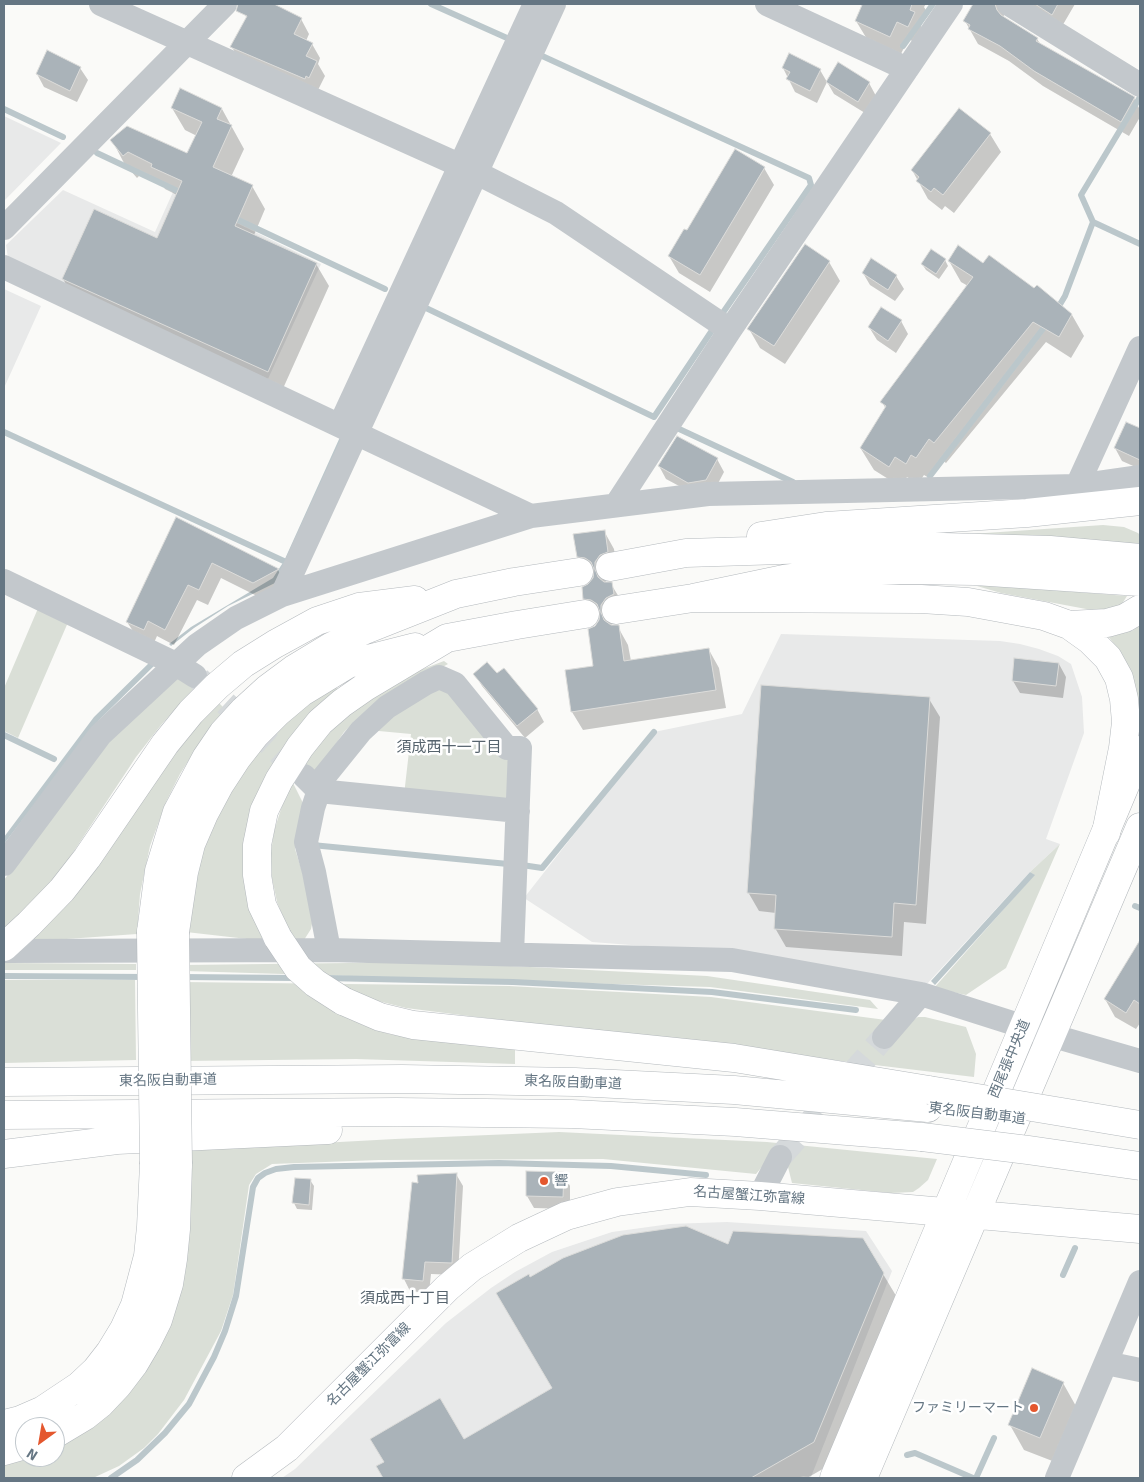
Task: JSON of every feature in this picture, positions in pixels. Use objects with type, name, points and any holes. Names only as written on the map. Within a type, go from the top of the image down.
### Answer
[{"type":"main road","points":[[610,566],[686,553],[773,534],[826,526],[1133,506]]},
{"type":"main road","points":[[686,553],[908,546],[1050,550],[1140,558]]},
{"type":"main road","points":[[616,610],[693,598],[784,579],[831,573],[906,570],[1031,574],[1140,582]]},
{"type":"main road","points":[[4,947],[62,890],[87,858],[138,782],[181,725],[217,686],[243,664],[317,621],[359,607],[456,594],[514,582],[579,572]]},
{"type":"main road","points":[[65,1428],[100,1404],[134,1364],[158,1320],[169,1284],[176,1229],[166,1164],[163,932],[159,871],[177,812],[206,758],[224,733],[244,710],[267,689],[294,669],[332,646],[365,630],[456,594]]},
{"type":"main road","points":[[693,598],[921,599],[968,602],[1044,616],[1069,625],[1090,640],[1108,658],[1119,678],[1124,699],[1126,722],[1123,748],[1106,832]]},
{"type":"main road","points":[[1069,625],[1107,623],[1125,618],[1140,609]]},
{"type":"main road","points":[[163,932],[184,872],[191,844],[220,784],[255,735],[302,692],[348,664],[447,638],[516,624],[585,614]]},
{"type":"main road","points":[[447,638],[364,687],[320,722],[300,746],[279,780],[264,811],[257,845],[257,875],[262,905],[278,938],[298,968],[315,983],[343,1001],[380,1018],[413,1024],[725,1057],[928,1099],[1140,1125]]},
{"type":"main road","name":"西尾張中央道","points":[[834,1478],[1140,750]]},
{"type":"main road","name":"西尾張中央道","points":[[863,1478],[1140,827]]},
{"type":"main road","name":"東名阪自動車道","points":[[4,1082],[402,1079],[575,1082],[928,1099],[1140,1135]]},
{"type":"main road","points":[[4,1114],[397,1112],[572,1114],[735,1122],[922,1137],[1140,1166]]},
{"type":"main road","points":[[4,1154],[117,1140],[477,1124],[572,1114]]},
{"type":"main road","points":[[4,1424],[20,1420],[43,1410],[80,1386],[110,1352],[124,1329],[135,1305],[148,1256],[151,1227],[166,1164]]},
{"type":"main road","name":"名古屋蟹江弥富線","points":[[246,1478],[287,1448],[447,1288],[472,1267],[519,1238],[566,1216],[617,1202],[690,1192],[760,1196],[1140,1229]]},
{"type":"street","points":[[101,4],[468,169],[556,213],[730,330]]},
{"type":"street","points":[[4,228],[225,4]]},
{"type":"street","points":[[282,595],[348,429],[468,169],[535,4]]},
{"type":"street","points":[[468,169],[554,4]]},
{"type":"street","points":[[767,4],[907,69]]},
{"type":"street","points":[[616,505],[730,330],[951,4]]},
{"type":"street","points":[[1009,4],[1140,85]]},
{"type":"street","points":[[4,267],[531,516]]},
{"type":"street","points":[[1077,486],[1140,348]]},
{"type":"street","points":[[4,864],[100,735],[186,670],[197,646],[236,618],[282,595],[531,516],[708,494],[1077,486],[1140,477]]},
{"type":"street","points":[[4,580],[186,670]]},
{"type":"street","points":[[311,783],[323,778],[361,731],[388,707],[439,677],[455,684],[507,748],[520,748],[512,954]]},
{"type":"street","points":[[311,783],[518,811]]},
{"type":"street","points":[[311,783],[313,808],[306,842],[314,872],[329,950]]},
{"type":"street","points":[[4,951],[329,950],[732,960],[921,994],[1140,1061]]},
{"type":"street","points":[[884,1037],[921,994]]},
{"type":"street","points":[[760,1196],[780,1157]]},
{"type":"street","points":[[1057,1478],[1140,1282]]},
{"type":"street","points":[[1106,1363],[1140,1370]]},
{"type":"shaded area","points":[[4,116],[61,143],[4,201]]},
{"type":"shaded area","points":[[63,190],[155,232],[173,192],[321,264],[268,379],[8,258],[6,245]]},
{"type":"shaded area","points":[[4,289],[41,306],[4,388]]},
{"type":"shaded area","points":[[340,437],[344,439],[279,581],[228,606],[194,628],[171,646],[169,644],[191,627],[273,578],[284,561]]},
{"type":"shaded area","points":[[1103,525],[1124,527],[1138,533],[1140,535],[1140,546],[956,535]]},
{"type":"shaded area","points":[[977,586],[1001,586],[1127,596],[1120,607],[1102,612],[1001,593]]},
{"type":"shaded area","points":[[39,606],[69,620],[18,738],[4,731],[4,688]]},
{"type":"shaded area","points":[[1140,625],[1139,708],[1136,704],[1120,652],[1108,636],[1132,631]]},
{"type":"shaded area","points":[[781,634],[1000,641],[1039,649],[1058,656],[1071,664],[1082,697],[1084,733],[1046,839],[1060,844],[1030,872],[926,985],[736,953],[592,942],[524,898],[654,732],[742,714]]},
{"type":"shaded area","points":[[152,660],[156,664],[99,720],[4,844],[4,837],[94,717]]},
{"type":"shaded area","points":[[444,661],[448,664],[372,706],[344,732],[316,773],[304,764],[323,738],[352,711],[391,681]]},
{"type":"shaded area","points":[[179,672],[198,684],[161,725],[136,757],[51,886],[218,702],[226,710],[204,736],[180,774],[166,802],[150,846],[140,894],[137,934],[39,941],[4,932],[4,880],[104,745]]},
{"type":"shaded area","points":[[444,685],[514,759],[513,800],[404,795],[411,734],[368,730]]},
{"type":"shaded area","points":[[335,686],[339,691],[245,845],[243,875],[249,908],[265,941],[186,932],[197,859],[224,794],[281,724]]},
{"type":"shaded area","points":[[293,783],[303,803],[295,849],[313,906],[311,929],[304,940],[298,944],[286,924],[277,902],[272,878],[271,853],[274,831],[282,806]]},
{"type":"shaded area","points":[[1060,844],[1006,968],[966,995],[934,988],[1034,875],[1030,872]]},
{"type":"shaded area","points":[[1030,872],[1035,875],[935,985],[931,981]]},
{"type":"shaded area","points":[[432,962],[707,976],[870,1000],[878,1009],[710,987],[185,971],[184,965]]},
{"type":"shaded area","points":[[4,963],[136,964],[136,970],[4,970]]},
{"type":"shaded area","points":[[4,980],[135,980],[136,1060],[4,1063]]},
{"type":"shaded area","points":[[183,982],[509,986],[711,997],[886,1020],[912,1021],[918,1017],[925,1017],[966,1027],[976,1054],[974,1077],[406,1008],[370,999],[335,1012],[389,1034],[426,1040],[515,1047],[515,1064],[356,1059],[183,1061]]},
{"type":"shaded area","points":[[559,1132],[767,1142],[937,1159],[928,1180],[919,1188],[913,1192],[891,1193],[792,1183],[786,1159],[771,1156],[756,1174],[603,1159],[379,1160],[272,1164],[256,1174],[249,1185],[233,1295],[221,1331],[184,1400],[158,1434],[144,1448],[119,1466],[93,1478],[4,1478],[4,1462],[15,1459],[15,1467],[65,1467],[65,1442],[75,1437],[190,1195],[192,1150]]},
{"type":"shaded area","points":[[727,1222],[866,1231],[892,1271],[811,1477],[282,1478],[295,1469],[446,1323],[515,1272],[552,1252],[612,1232],[670,1224]]},
{"type":"building","points":[[238,4],[274,4],[302,18],[294,34],[313,43],[306,56],[317,61],[309,78],[306,76],[305,79],[230,47],[247,16],[236,11]]},
{"type":"building","points":[[860,4],[912,4],[910,10],[915,12],[908,27],[897,22],[890,37],[855,21],[862,5]]},
{"type":"building","points":[[973,4],[995,4],[1001,15],[1038,38],[1036,41],[1135,97],[1121,122],[1034,71],[1000,46],[968,29],[970,25],[963,21]]},
{"type":"building","points":[[1035,4],[1058,4],[1052,15]]},
{"type":"building","points":[[47,50],[81,67],[70,91],[36,74]]},
{"type":"building","points":[[789,53],[821,69],[810,91],[786,79],[790,72],[782,68]]},
{"type":"building","points":[[838,62],[870,82],[858,102],[826,82]]},
{"type":"building","points":[[180,88],[222,108],[217,119],[232,125],[213,167],[253,185],[235,226],[317,263],[268,372],[62,279],[94,209],[157,238],[182,181],[151,167],[152,164],[128,152],[123,156],[110,140],[127,126],[187,153],[202,122],[171,108]]},
{"type":"building","points":[[959,108],[991,133],[943,195],[934,188],[931,192],[916,181],[919,177],[911,170]]},
{"type":"building","points":[[735,149],[765,167],[700,275],[668,256],[684,229],[687,230]]},
{"type":"building","points":[[805,244],[830,261],[774,346],[747,329]]},
{"type":"building","points":[[958,245],[983,263],[989,255],[1034,288],[1037,285],[1072,314],[1059,337],[1033,322],[934,443],[929,439],[916,458],[911,455],[906,464],[895,457],[889,467],[860,448],[886,406],[880,402],[973,277],[948,261]]},
{"type":"building","points":[[931,249],[946,259],[936,274],[921,264]]},
{"type":"building","points":[[871,258],[897,275],[888,290],[862,273]]},
{"type":"building","points":[[881,307],[902,320],[888,341],[868,327]]},
{"type":"building","points":[[1126,422],[1140,428],[1140,460],[1114,448]]},
{"type":"building","points":[[677,436],[718,458],[706,480],[688,483],[658,466]]},
{"type":"building","points":[[176,517],[279,569],[253,583],[212,563],[199,590],[188,585],[165,630],[148,621],[144,630],[126,622]]},
{"type":"building","points":[[605,530],[608,552],[600,555],[595,562],[595,569],[598,577],[604,582],[612,582],[614,594],[606,598],[601,605],[601,612],[604,620],[611,625],[619,625],[624,661],[709,648],[716,690],[571,712],[565,670],[593,666],[588,629],[595,626],[599,620],[600,612],[597,604],[591,600],[583,599],[582,587],[593,578],[594,569],[591,562],[585,558],[577,557],[573,534]]},
{"type":"building","points":[[1014,658],[1059,663],[1056,686],[1012,681]]},
{"type":"building","points":[[487,662],[497,673],[504,668],[538,709],[517,726],[473,674]]},
{"type":"building","points":[[761,685],[930,697],[916,905],[894,903],[892,937],[774,929],[776,895],[747,893]]},
{"type":"building","points":[[1140,940],[1140,1004],[1134,1000],[1126,1013],[1104,999]]},
{"type":"building","points":[[526,1171],[564,1172],[563,1197],[526,1196]]},
{"type":"building","points":[[457,1173],[452,1263],[425,1262],[423,1281],[402,1279],[412,1182],[418,1183],[417,1175]]},
{"type":"building","points":[[295,1178],[311,1179],[309,1205],[292,1203]]},
{"type":"building","points":[[686,1226],[728,1244],[733,1231],[863,1238],[884,1273],[814,1442],[751,1478],[383,1478],[376,1466],[384,1462],[370,1439],[440,1398],[464,1439],[552,1388],[496,1293],[529,1274],[530,1277],[563,1258],[623,1235]]},
{"type":"building","points":[[1032,1368],[1064,1382],[1040,1438],[1008,1425]]},
{"type":"waterway","points":[[431,4],[507,38]]},
{"type":"waterway","points":[[903,46],[933,4]]},
{"type":"waterway","points":[[540,55],[809,178],[811,185],[722,314]]},
{"type":"waterway","points":[[1140,97],[1081,195],[1093,222],[1140,244]]},
{"type":"waterway","points":[[4,109],[63,137]]},
{"type":"waterway","points":[[97,153],[184,194]]},
{"type":"waterway","points":[[232,217],[385,289]]},
{"type":"waterway","points":[[1056,311],[1065,296],[1093,222]]},
{"type":"waterway","points":[[426,308],[654,417],[713,329]]},
{"type":"waterway","points":[[930,476],[1049,321]]},
{"type":"waterway","points":[[677,428],[793,482]]},
{"type":"waterway","points":[[4,432],[286,562]]},
{"type":"waterway","points":[[522,865],[542,868],[654,732]]},
{"type":"waterway","points":[[4,735],[54,759]]},
{"type":"waterway","points":[[312,845],[508,864]]},
{"type":"waterway","points":[[1135,906],[1140,908]]},
{"type":"waterway","points":[[4,976],[145,977]]},
{"type":"waterway","points":[[182,977],[295,978]]},
{"type":"waterway","points":[[325,978],[513,982],[712,992],[856,1010]]},
{"type":"waterway","points":[[111,1478],[137,1460],[165,1433],[189,1404],[214,1357],[225,1331],[236,1296],[253,1187],[258,1178],[265,1173],[276,1169],[294,1167],[499,1163],[611,1166],[706,1175]]},
{"type":"waterway","points":[[1063,1275],[1075,1248]]},
{"type":"waterway","points":[[976,1478],[994,1438]]},
{"type":"waterway","points":[[907,1455],[915,1453],[973,1478]]},
{"type":"tunnel","points":[[199,679],[303,775]]},
{"type":"tunnel","points":[[780,1157],[884,1037]]},
{"type":"place","name":"響","points":[[544,1181]]},
{"type":"place","name":"ファミリーマート","points":[[1034,1408]]},
{"type":"district","name":"須成西十一丁目","points":[[449,748]]},
{"type":"district","name":"須成西十丁目","points":[[405,1299]]}]
